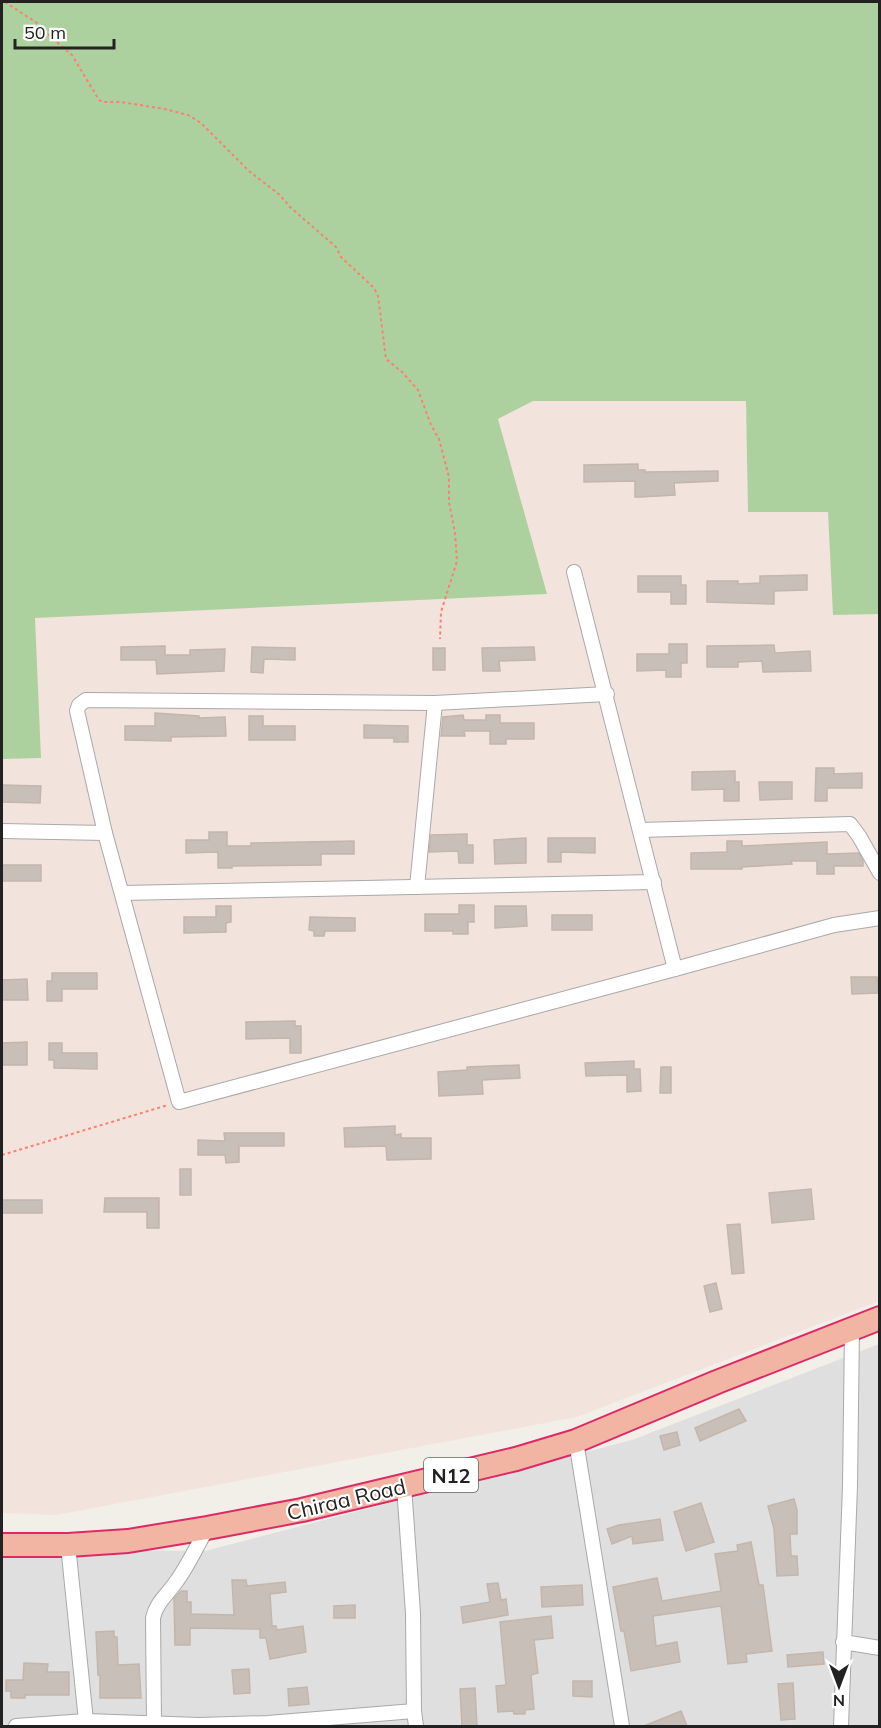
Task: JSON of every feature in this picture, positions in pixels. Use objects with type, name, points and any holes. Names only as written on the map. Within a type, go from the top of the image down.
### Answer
[{"type":"highway","name":"Chiraa Road","points":[[2,1545],[68,1545],[128,1541],[207,1528],[302,1510],[516,1459],[576,1441],[879,1318]]},
{"type":"street","points":[[574,572],[607,694],[675,969]]},
{"type":"street","points":[[607,694],[435,703],[86,700],[79,705],[78,711],[105,833],[179,1102],[834,925],[879,918]]},
{"type":"street","points":[[417,887],[435,703]]},
{"type":"street","points":[[640,830],[850,824],[879,873]]},
{"type":"street","points":[[2,831],[105,833]]},
{"type":"street","points":[[122,893],[654,882]]},
{"type":"street","points":[[842,1726],[843,1641],[850,1486],[852,1328]]},
{"type":"street","points":[[576,1441],[622,1726]]},
{"type":"street","points":[[404,1486],[413,1613],[416,1726]]},
{"type":"street","points":[[154,1723],[153,1618],[155,1610],[162,1597],[176,1582],[207,1528]]},
{"type":"street","points":[[68,1545],[86,1721]]},
{"type":"street","points":[[843,1641],[879,1648]]},
{"type":"street","points":[[16,1726],[86,1721],[200,1726],[414,1711]]},
{"type":"path","points":[[5,2],[37,23],[72,55],[99,100],[165,109],[189,116],[201,123],[244,166],[280,195],[290,207],[336,247],[341,257],[374,288],[378,296],[386,359],[418,390],[439,439],[449,477],[449,502],[457,561],[441,612],[440,639]]},
{"type":"path","points":[[2,1155],[179,1102]]},
{"type":"shaded area","points":[[2,2],[879,2],[879,1301],[577,1417],[56,1515],[2,1513]]},
{"type":"shaded area","points":[[879,1344],[879,1726],[2,1726],[2,1549],[205,1551],[632,1440]]},
{"type":"green space","points":[[2,2],[879,2],[879,614],[833,615],[828,512],[748,512],[746,401],[533,401],[498,419],[547,594],[35,618],[41,758],[2,759]]},
{"type":"building","points":[[638,464],[638,470],[645,470],[645,472],[718,471],[718,481],[674,483],[675,495],[641,497],[635,497],[635,481],[584,482],[584,465]]},
{"type":"building","points":[[807,575],[807,590],[774,591],[774,604],[707,602],[707,581],[738,581],[738,584],[760,583],[760,576]]},
{"type":"building","points":[[638,576],[681,576],[681,585],[686,585],[686,604],[671,604],[671,592],[638,592]]},
{"type":"building","points":[[669,644],[687,644],[687,663],[681,663],[681,677],[666,677],[666,670],[637,671],[637,654],[669,654]]},
{"type":"building","points":[[774,645],[775,653],[810,651],[811,671],[763,672],[762,661],[738,662],[738,667],[707,667],[707,646]]},
{"type":"building","points":[[165,646],[165,655],[190,655],[190,650],[225,649],[224,671],[157,674],[156,660],[121,660],[121,647]]},
{"type":"building","points":[[252,647],[295,648],[295,660],[264,659],[263,673],[251,672]]},
{"type":"building","points":[[534,647],[535,660],[499,661],[500,671],[483,671],[482,648]]},
{"type":"building","points":[[433,648],[445,648],[445,670],[433,670]]},
{"type":"building","points":[[155,713],[199,716],[199,718],[225,717],[226,736],[171,737],[171,741],[125,740],[125,726],[155,726]]},
{"type":"building","points":[[463,715],[464,720],[486,720],[486,715],[500,715],[500,723],[534,723],[534,739],[506,739],[506,744],[490,744],[490,731],[464,731],[465,736],[441,736],[443,717]]},
{"type":"building","points":[[249,716],[263,716],[263,726],[295,726],[295,740],[249,740]]},
{"type":"building","points":[[364,725],[408,726],[408,742],[394,742],[394,738],[364,738]]},
{"type":"building","points":[[816,768],[834,768],[834,774],[862,773],[862,788],[827,788],[827,801],[815,801]]},
{"type":"building","points":[[735,771],[735,782],[739,782],[739,801],[724,801],[724,789],[692,790],[692,772]]},
{"type":"building","points":[[759,782],[792,782],[792,799],[760,800]]},
{"type":"building","points":[[2,785],[41,786],[40,803],[2,802]]},
{"type":"building","points":[[209,832],[227,832],[227,846],[251,846],[251,843],[354,841],[354,854],[321,854],[321,865],[218,868],[218,852],[186,853],[186,840],[209,840]]},
{"type":"building","points":[[467,834],[467,845],[473,845],[473,863],[459,863],[458,851],[429,852],[431,835]]},
{"type":"building","points":[[526,838],[526,863],[495,864],[494,840]]},
{"type":"building","points":[[548,838],[595,838],[595,853],[561,852],[561,862],[548,862]]},
{"type":"building","points":[[727,841],[742,841],[742,846],[827,842],[827,854],[859,853],[863,866],[834,866],[834,874],[817,874],[817,861],[791,861],[792,864],[742,867],[742,869],[691,869],[691,853],[727,852]]},
{"type":"building","points":[[2,865],[41,865],[41,881],[2,881]]},
{"type":"building","points":[[459,905],[474,905],[474,922],[468,922],[468,934],[453,934],[453,931],[425,931],[425,914],[459,914]]},
{"type":"building","points":[[216,906],[231,906],[231,922],[226,923],[226,932],[184,933],[184,917],[216,917]]},
{"type":"building","points":[[495,906],[526,906],[527,926],[495,928]]},
{"type":"building","points":[[552,915],[592,915],[592,930],[552,930]]},
{"type":"building","points":[[310,917],[355,918],[355,931],[325,931],[324,936],[314,936],[314,931],[309,930]]},
{"type":"building","points":[[52,973],[97,973],[97,989],[62,989],[62,1001],[47,1001],[47,981],[52,981]]},
{"type":"building","points":[[851,977],[877,977],[878,993],[852,994]]},
{"type":"building","points":[[27,979],[28,1000],[2,1000],[2,980]]},
{"type":"building","points":[[295,1021],[295,1026],[301,1026],[301,1053],[290,1053],[290,1038],[246,1039],[246,1022]]},
{"type":"building","points":[[27,1042],[27,1065],[2,1065],[2,1043]]},
{"type":"building","points":[[49,1043],[62,1043],[62,1053],[97,1053],[97,1069],[54,1068],[54,1060],[49,1060]]},
{"type":"building","points":[[634,1061],[634,1069],[640,1069],[641,1091],[627,1092],[627,1075],[586,1076],[585,1063]]},
{"type":"building","points":[[519,1065],[520,1078],[482,1080],[483,1094],[439,1096],[438,1072],[467,1070],[467,1067]]},
{"type":"building","points":[[661,1067],[671,1067],[671,1093],[660,1093]]},
{"type":"building","points":[[395,1126],[395,1135],[401,1134],[401,1138],[431,1138],[431,1159],[387,1160],[386,1146],[345,1147],[344,1128]]},
{"type":"building","points":[[224,1133],[284,1133],[284,1146],[239,1146],[239,1162],[226,1163],[225,1155],[198,1155],[198,1140],[225,1141]]},
{"type":"building","points":[[180,1169],[191,1169],[191,1195],[180,1195]]},
{"type":"building","points":[[811,1189],[814,1219],[772,1223],[769,1193]]},
{"type":"building","points":[[105,1198],[159,1198],[159,1228],[147,1228],[147,1212],[104,1212]]},
{"type":"building","points":[[2,1200],[42,1200],[42,1213],[2,1213]]},
{"type":"building","points":[[740,1224],[744,1273],[732,1274],[727,1225]]},
{"type":"building","points":[[716,1283],[722,1309],[710,1312],[704,1286]]},
{"type":"building","points":[[739,1409],[746,1421],[700,1441],[695,1428]]},
{"type":"building","points":[[677,1432],[680,1445],[664,1450],[660,1436]]},
{"type":"building","points":[[794,1499],[797,1510],[797,1534],[790,1534],[791,1556],[797,1556],[798,1575],[777,1576],[774,1529],[768,1506]]},
{"type":"building","points":[[701,1503],[714,1542],[686,1551],[674,1512]]},
{"type":"building","points":[[660,1519],[663,1540],[633,1544],[632,1536],[612,1544],[607,1529]]},
{"type":"building","points":[[751,1542],[759,1585],[763,1585],[772,1651],[746,1654],[747,1662],[728,1664],[721,1606],[653,1616],[656,1646],[677,1642],[680,1662],[631,1671],[613,1587],[657,1578],[662,1601],[721,1591],[715,1554],[738,1551],[737,1545]]},
{"type":"building","points":[[232,1580],[246,1580],[247,1586],[285,1582],[286,1592],[270,1594],[272,1626],[276,1626],[277,1630],[303,1626],[306,1652],[270,1659],[266,1638],[260,1638],[260,1629],[190,1628],[190,1645],[175,1645],[174,1599],[181,1591],[187,1591],[187,1602],[191,1602],[191,1614],[234,1615]]},
{"type":"building","points":[[498,1583],[501,1600],[506,1599],[508,1615],[463,1623],[461,1607],[490,1602],[487,1584]]},
{"type":"building","points":[[582,1585],[583,1605],[542,1607],[541,1587]]},
{"type":"building","points":[[355,1605],[355,1618],[334,1618],[334,1606]]},
{"type":"building","points":[[551,1616],[553,1638],[534,1640],[538,1673],[531,1675],[534,1709],[525,1710],[525,1714],[514,1714],[513,1711],[498,1712],[496,1686],[506,1685],[500,1622]]},
{"type":"building","points":[[114,1631],[114,1637],[117,1637],[118,1665],[139,1664],[141,1698],[100,1698],[96,1632]]},
{"type":"building","points":[[823,1652],[824,1664],[788,1667],[787,1655]]},
{"type":"building","points":[[24,1663],[48,1664],[47,1672],[69,1672],[69,1695],[25,1695],[25,1698],[11,1698],[11,1691],[6,1691],[6,1680],[23,1680]]},
{"type":"building","points":[[249,1669],[250,1693],[234,1694],[232,1670]]},
{"type":"building","points":[[573,1681],[592,1681],[592,1697],[573,1696]]},
{"type":"building","points":[[793,1683],[795,1719],[781,1720],[778,1684]]},
{"type":"building","points":[[307,1687],[309,1704],[289,1706],[288,1689]]},
{"type":"building","points":[[475,1688],[477,1726],[462,1726],[460,1689]]},
{"type":"building","points":[[681,1711],[687,1726],[644,1726]]}]
